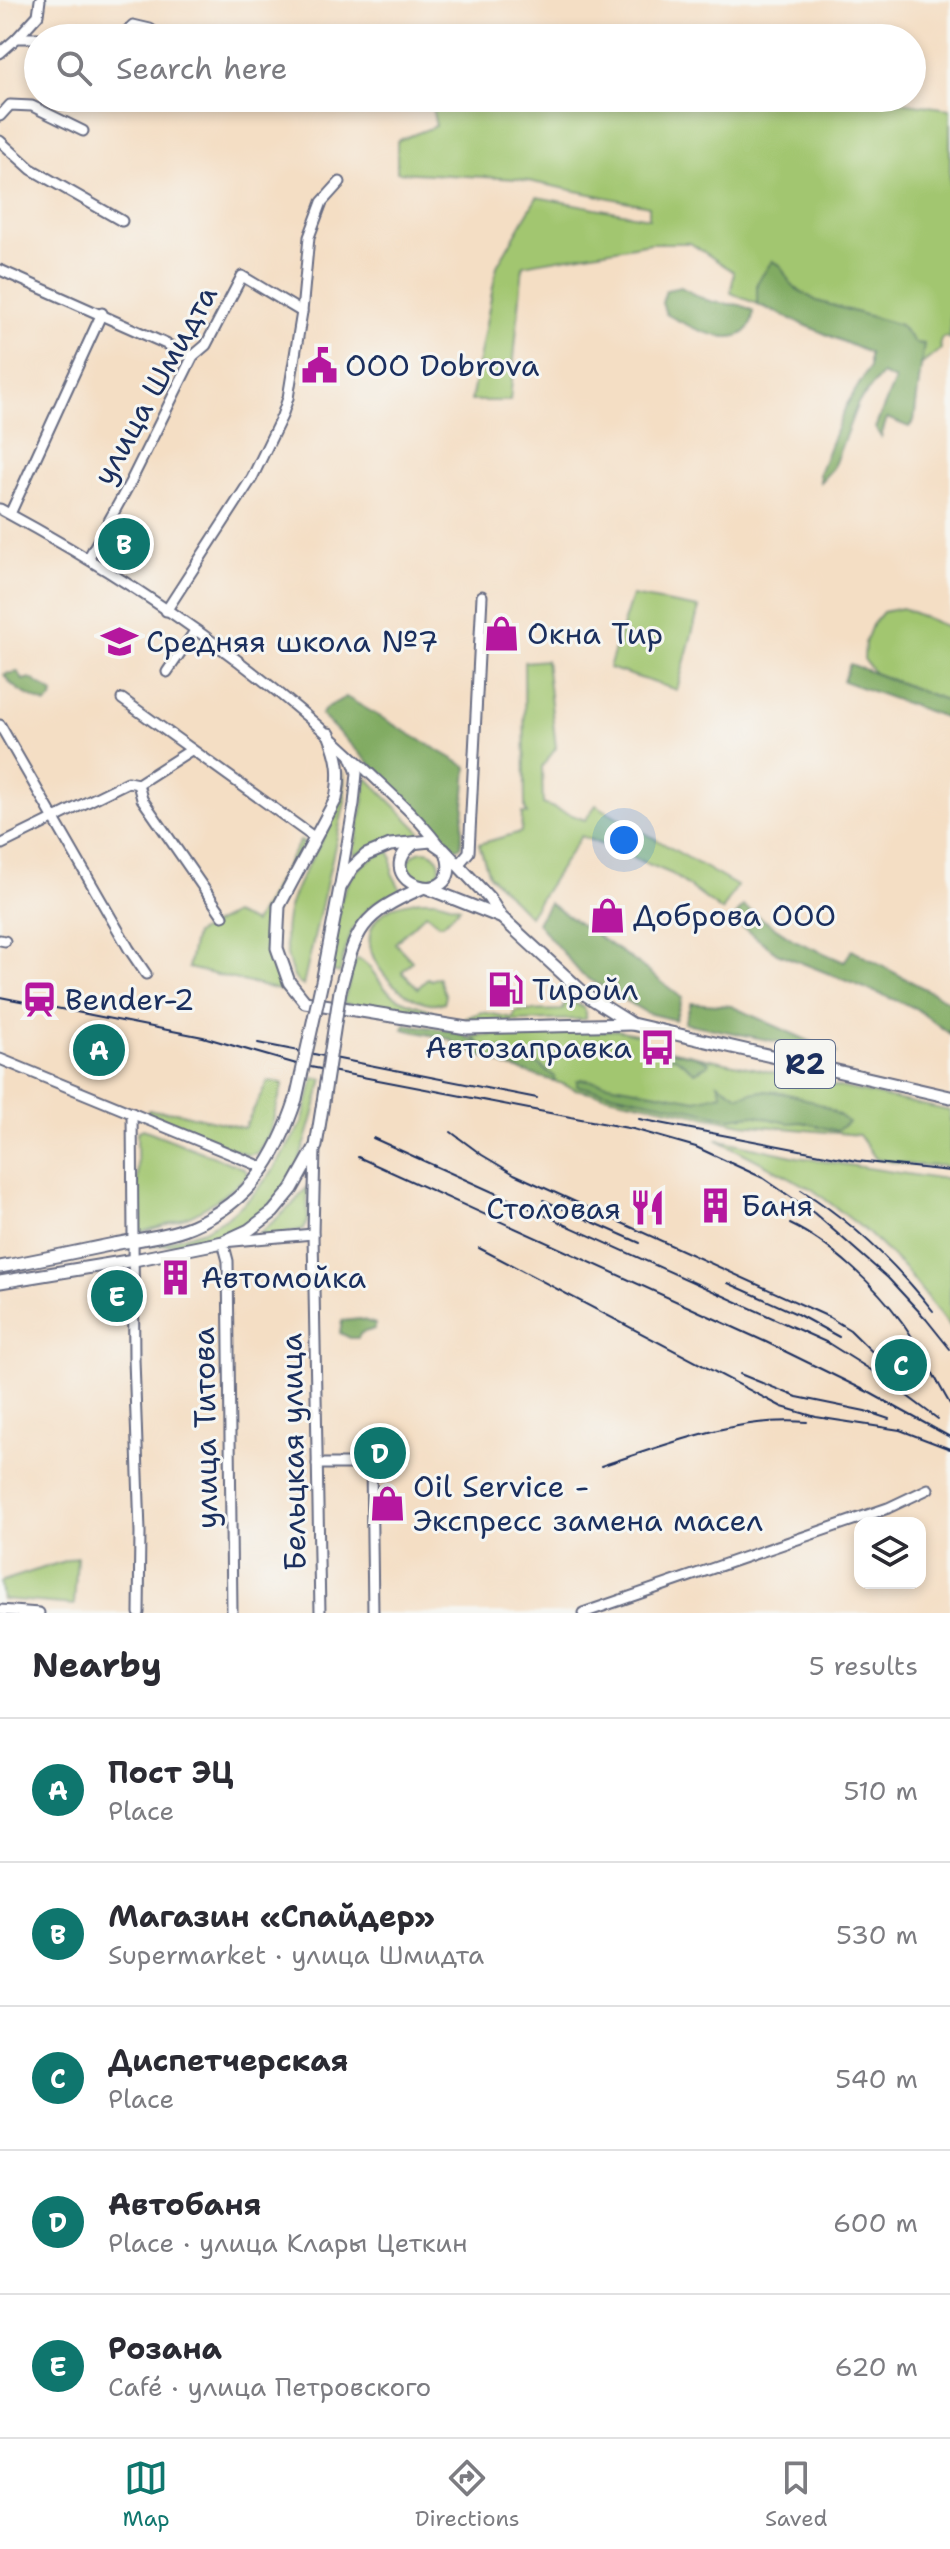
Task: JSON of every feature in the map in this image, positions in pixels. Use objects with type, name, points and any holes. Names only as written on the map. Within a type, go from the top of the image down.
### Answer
[{"type":"main road","points":[[329,734],[339,759],[336,799],[279,906],[277,948],[289,982],[305,1002],[467,1028],[632,1024]]},
{"type":"main road","points":[[0,1267],[190,1227],[243,1194],[278,1148],[296,1099],[340,888],[352,868],[366,855],[390,845],[431,841],[441,847],[448,858],[447,874],[442,881],[398,899],[368,920],[356,935],[340,991],[316,1146],[292,1189],[273,1212],[249,1230],[223,1242],[0,1282]]},
{"type":"main road","points":[[414,843],[406,849],[401,868],[412,885],[424,888]]},
{"type":"main road","name":"R2","points":[[441,847],[489,898],[501,917],[586,995],[632,1024],[950,1097]]},
{"type":"main road","name":"R2","points":[[424,888],[501,917]]},
{"type":"street","points":[[30,24],[38,15],[40,0]]},
{"type":"street","points":[[0,53],[24,30]]},
{"type":"street","points":[[17,38],[24,38]]},
{"type":"street","points":[[0,116],[10,105],[24,106]]},
{"type":"street","points":[[44,112],[83,131]]},
{"type":"street","points":[[0,141],[31,169],[122,221]]},
{"type":"street","points":[[166,611],[252,478],[282,416],[288,398],[302,312],[309,237],[322,202],[340,182]]},
{"type":"street","points":[[0,270],[193,356]]},
{"type":"street","name":"улица Шмидта","points":[[88,559],[193,356],[206,345],[242,276],[302,312]]},
{"type":"street","points":[[10,514],[102,313]]},
{"type":"street","points":[[0,509],[88,559],[281,693],[424,824],[441,847]]},
{"type":"street","points":[[458,865],[469,852],[482,596]]},
{"type":"street","points":[[167,672],[195,631]]},
{"type":"street","points":[[122,699],[315,838]]},
{"type":"street","points":[[0,725],[146,974]]},
{"type":"street","points":[[0,845],[128,782],[138,784],[191,750]]},
{"type":"street","points":[[340,888],[357,773],[350,754]]},
{"type":"street","points":[[138,784],[142,799],[223,916]]},
{"type":"street","points":[[0,1059],[265,1168]]},
{"type":"street","points":[[132,1113],[139,1613]]},
{"type":"street","name":"Бельцкая улица","points":[[316,1146],[313,1234],[320,1613]]},
{"type":"street","points":[[223,1242],[313,1234]]},
{"type":"street","name":"улица Титова","points":[[223,1242],[228,1261],[232,1613]]},
{"type":"street","points":[[317,1464],[371,1464],[373,1613]]},
{"type":"street","points":[[583,1613],[888,1508],[928,1489]]},
{"type":"street","points":[[0,1610],[39,1613]]},
{"type":"green space","points":[[926,106],[950,109],[950,339],[942,338],[941,349],[913,371],[731,293],[734,272],[690,243],[651,243],[523,265],[510,401],[471,401],[497,266],[537,197],[649,218],[649,206],[518,179],[397,172],[397,141],[436,126],[433,112],[926,112]]},
{"type":"green space","points":[[772,261],[780,265],[792,286],[817,301],[900,325],[915,343],[924,344],[914,421],[909,427],[887,418],[881,437],[875,428],[895,380],[882,374],[858,403],[833,468],[820,482],[819,473],[846,406],[869,368],[869,353],[757,304],[757,283]]},
{"type":"green space","points":[[681,287],[709,301],[739,305],[753,311],[750,326],[742,334],[718,336],[666,314],[662,303],[666,290]]},
{"type":"green space","points":[[632,596],[699,608],[677,690],[609,668]]},
{"type":"green space","points":[[902,608],[950,628],[950,702],[874,673],[864,659],[865,643],[872,625],[883,612]]},
{"type":"green space","points":[[546,660],[556,748],[542,767],[543,804],[585,820],[596,805],[737,886],[722,911],[672,874],[581,836],[529,916],[489,875],[479,844],[521,832],[522,813],[527,814],[524,662]]},
{"type":"green space","points":[[850,664],[950,702],[950,719],[843,681]]},
{"type":"green space","points":[[18,672],[23,680],[30,678],[53,693],[52,699],[46,704],[28,695],[4,674]]},
{"type":"green space","points":[[346,697],[467,767],[461,846],[456,849],[321,715],[326,708]]},
{"type":"green space","points":[[344,771],[345,802],[303,986],[296,980],[290,966],[285,938],[288,913],[296,889],[332,821]]},
{"type":"green space","points":[[366,777],[420,831],[419,837],[384,841],[355,855]]},
{"type":"green space","points":[[300,841],[304,843],[277,899],[270,931],[275,968],[283,991],[188,968],[195,934],[233,914],[254,923]]},
{"type":"green space","points":[[389,851],[392,873],[401,890],[378,901],[362,915],[347,942],[340,973],[329,970],[337,915],[348,883],[357,870],[371,859]]},
{"type":"green space","points":[[424,851],[435,856],[440,867],[435,878],[424,883],[413,878],[408,867],[413,856]]},
{"type":"green space","points":[[436,900],[460,907],[443,924],[426,913],[395,943],[412,961],[402,972],[418,988],[428,978],[438,977],[446,996],[444,1003],[426,1002],[408,995],[379,968],[371,951],[370,934],[377,918],[395,906]]},
{"type":"green space","points":[[549,903],[640,965],[682,998],[675,1020],[647,1013],[582,975],[537,923]]},
{"type":"green space","points":[[743,906],[794,940],[844,962],[852,950],[950,1002],[950,1034],[915,1008],[777,953],[733,920]]},
{"type":"green space","points":[[356,959],[366,964],[393,995],[440,1014],[437,1020],[343,1003]]},
{"type":"green space","points":[[567,1003],[581,1006],[586,1019],[466,1023],[465,1018],[482,1012],[513,1018],[516,1011],[563,1010]]},
{"type":"green space","points":[[691,1003],[731,1006],[838,1054],[684,1023]]},
{"type":"green space","points":[[405,1024],[455,1031],[521,1061],[538,1064],[555,1077],[554,1081],[508,1067],[460,1047],[449,1039],[403,1029]]},
{"type":"green space","points":[[617,1030],[645,1036],[644,1040],[651,1046],[950,1111],[950,1166],[913,1165],[876,1159],[859,1135],[742,1124],[575,1089],[502,1061],[471,1036]]},
{"type":"green space","points":[[669,1050],[698,1057],[709,1062],[708,1065],[695,1072],[675,1057],[665,1059],[665,1053]]},
{"type":"green space","points":[[314,1078],[323,1079],[305,1143],[292,1175],[276,1198],[254,1218],[230,1232],[201,1240],[150,1247],[204,1230],[227,1217],[251,1197],[272,1172],[302,1123]]},
{"type":"green space","points":[[582,1079],[696,1100],[722,1094],[718,1083],[739,1096],[761,1091],[775,1092],[820,1105],[848,1122],[837,1131],[752,1115],[732,1118],[577,1086],[577,1081]]},
{"type":"green space","points":[[268,1081],[283,1083],[269,1135],[257,1153],[248,1155],[147,1115],[148,1110],[176,1112],[244,1128]]},
{"type":"green space","points":[[143,1129],[243,1168],[247,1172],[246,1177],[196,1212],[138,1233],[137,1132]]},
{"type":"green space","points":[[716,1139],[797,1157],[932,1178],[950,1178],[950,1327],[904,1268],[867,1232],[812,1189]]},
{"type":"green space","points":[[307,1187],[308,1221],[304,1229],[260,1238],[258,1235]]},
{"type":"green space","points":[[360,1319],[375,1324],[375,1329],[361,1333],[358,1338],[340,1333],[342,1321]]},
{"type":"green space","points":[[77,1557],[74,1605],[2,1599],[0,1582]]},
{"type":"railway","points":[[0,997],[203,1037],[300,1065],[633,1129],[696,1147],[763,1178],[814,1213],[888,1278],[950,1349]]},
{"type":"railway","points":[[258,1043],[537,1098]]},
{"type":"railway","points":[[639,1119],[857,1161],[950,1171]]},
{"type":"railway","points":[[451,1132],[514,1174],[829,1317],[850,1330],[902,1381]]},
{"type":"railway","points":[[373,1138],[828,1343],[879,1375],[938,1419]]},
{"type":"railway","points":[[358,1157],[766,1342],[950,1437]]},
{"type":"railway","points":[[801,1190],[872,1244],[933,1311]]},
{"type":"railway","points":[[543,1200],[640,1243]]},
{"type":"railway","points":[[790,1224],[821,1242],[879,1294],[909,1332],[950,1404]]},
{"type":"railway","points":[[479,1248],[782,1407],[816,1417],[900,1430],[950,1449]]},
{"type":"railway","points":[[728,1283],[839,1337]]},
{"type":"railway","points":[[740,1374],[797,1397],[889,1419]]},
{"type":"railway","points":[[601,1466],[676,1441],[728,1428],[780,1421],[807,1422]]},
{"type":"place","name":"OOO Dobrova","points":[[319,365]]},
{"type":"place","name":"Магазин «Спайдер»","points":[[124,544]]},
{"type":"place","name":"Окна Тир","points":[[501,633]]},
{"type":"place","name":"Средняя школа №7","points":[[120,641]]},
{"type":"place","name":"Доброва ООО","points":[[607,915]]},
{"type":"place","name":"Тиройл","points":[[506,989]]},
{"type":"place","name":"Bender-2","points":[[39,999]]},
{"type":"place","name":"Автозаправка","points":[[658,1047]]},
{"type":"place","name":"Пост ЭЦ","points":[[99,1050]]},
{"type":"place","name":"Баня","points":[[715,1205]]},
{"type":"place","name":"Столовая","points":[[647,1208]]},
{"type":"place","name":"Автомойка","points":[[175,1277]]},
{"type":"place","name":"Розана","points":[[117,1296]]},
{"type":"place","name":"Диспетчерская","points":[[901,1365]]},
{"type":"place","name":"Автобаня","points":[[380,1453]]},
{"type":"place","name":"Oil Service - Экспресс замена масел","points":[[387,1503]]}]
